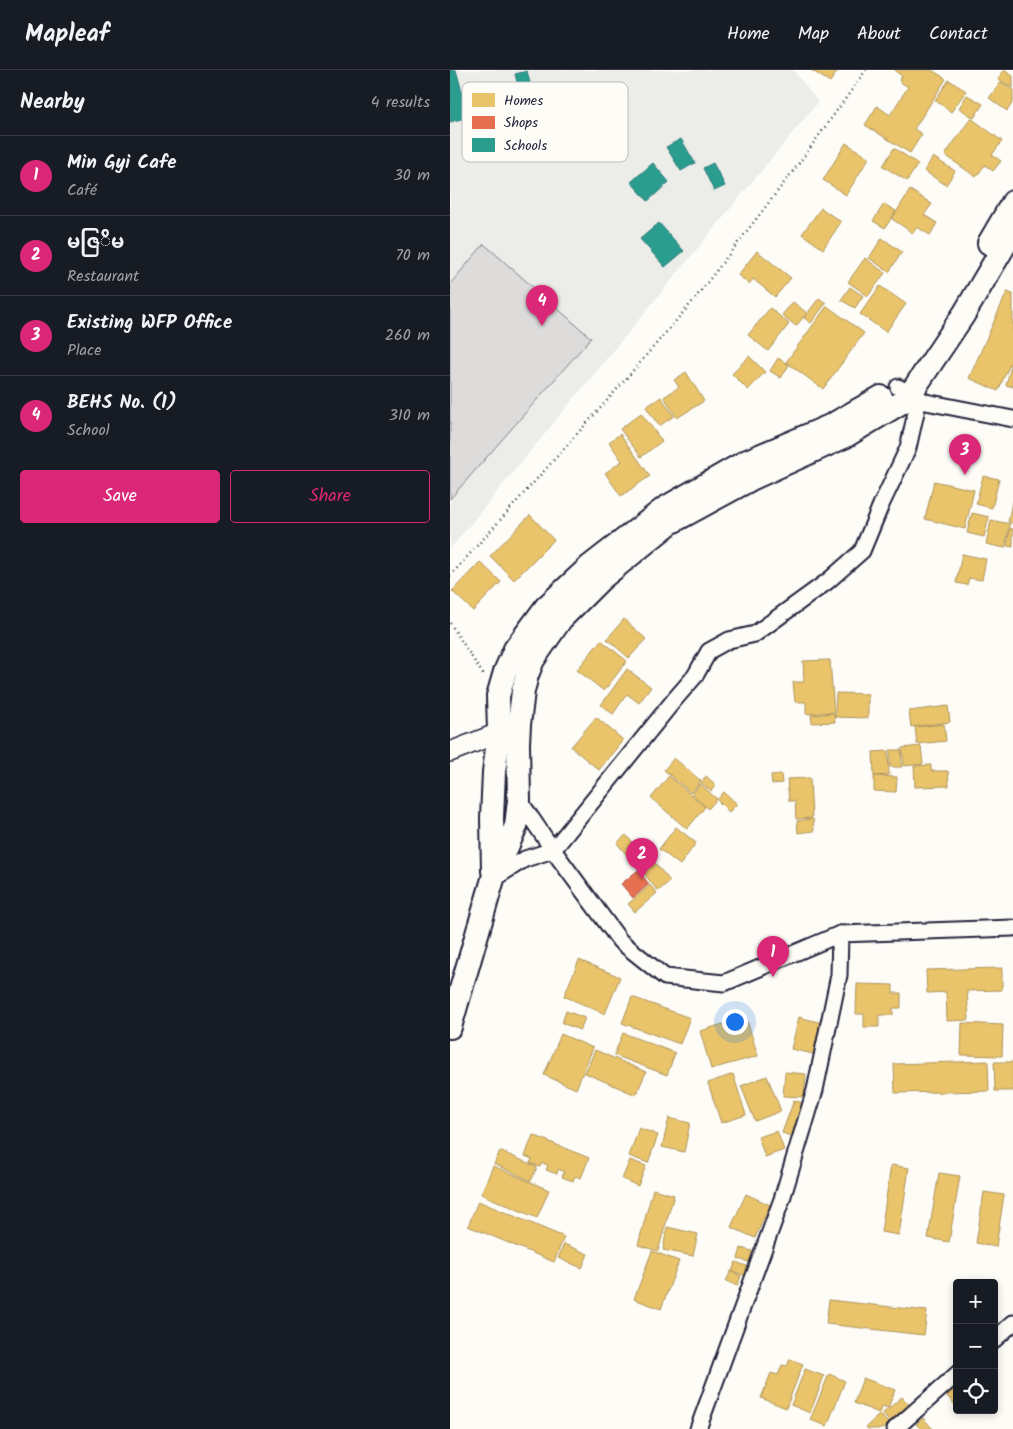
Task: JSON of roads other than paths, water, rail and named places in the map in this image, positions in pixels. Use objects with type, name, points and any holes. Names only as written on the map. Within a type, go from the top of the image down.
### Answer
[{"type":"main road","points":[[493,880],[492,818],[494,772],[533,660],[561,619],[601,579],[670,523],[751,479],[844,436],[907,399],[952,305],[1013,202]]},
{"type":"main road","points":[[450,1027],[493,880],[516,826],[520,800],[518,743],[509,729],[498,696],[505,672],[515,649],[546,607],[589,567],[665,508],[745,462],[909,393],[964,314],[1013,231]]},
{"type":"street","points":[[493,880],[525,859],[553,850],[695,676],[709,651],[729,640],[755,634],[828,581],[862,551],[908,448],[909,393],[926,402],[1013,419]]},
{"type":"street","points":[[450,752],[509,729]]},
{"type":"street","points":[[520,800],[553,850],[620,941],[665,977],[724,983],[840,934],[1013,928]]},
{"type":"street","points":[[698,1429],[782,1199],[815,1090],[839,975],[840,934]]},
{"type":"street","points":[[998,1336],[1013,1323]]},
{"type":"street","points":[[895,1429],[953,1378]]},
{"type":"place","name":"BEHS No. (1)","points":[[542,326]]},
{"type":"place","name":"Existing WFP Office","points":[[965,475]]},
{"type":"place","name":"မဇြ်ိမ","points":[[642,879]]},
{"type":"place","name":"Min Gyi Cafe","points":[[773,977]]}]
